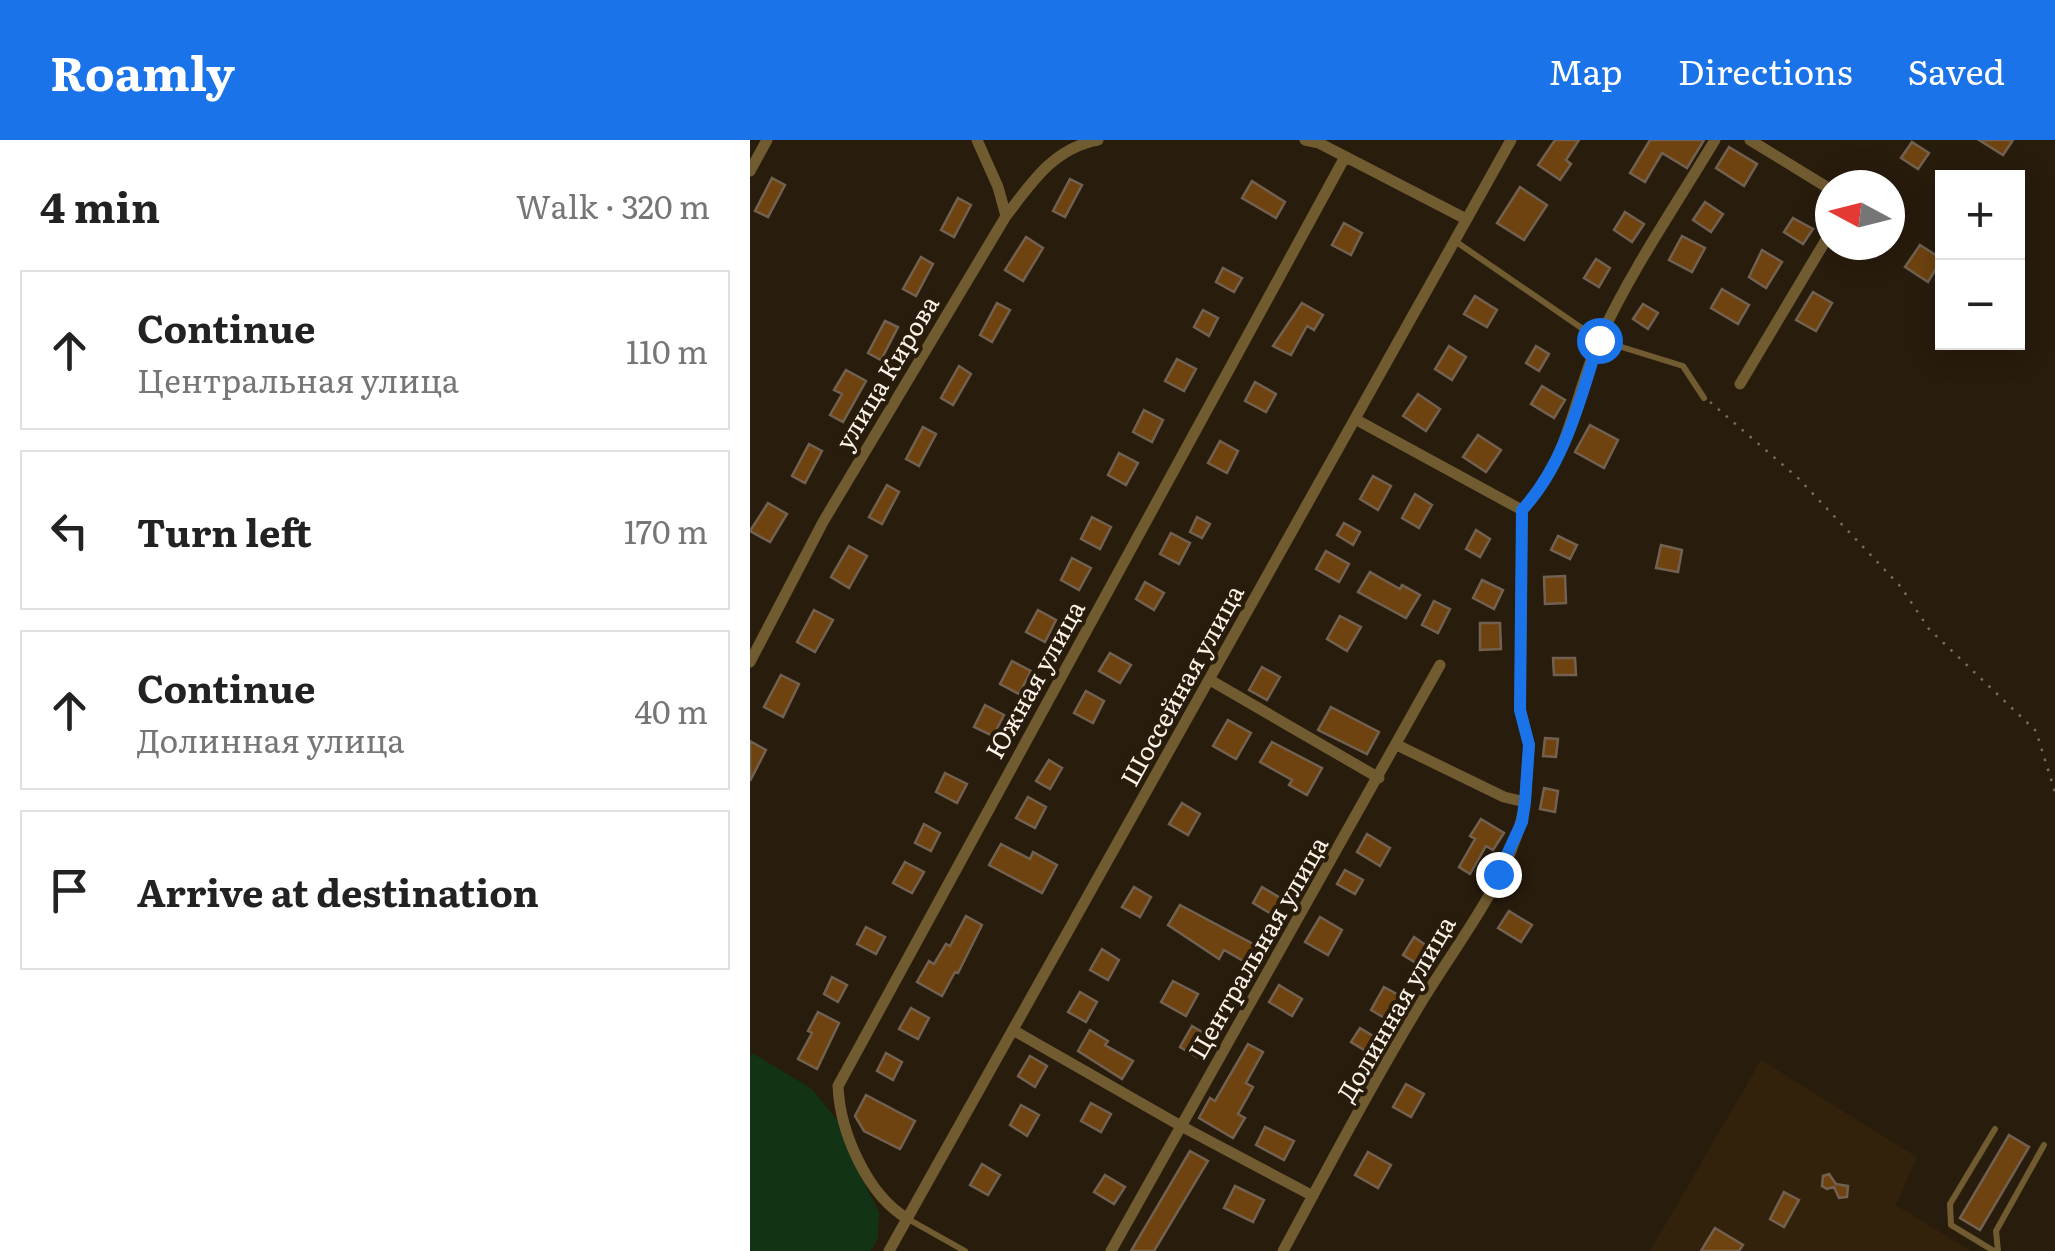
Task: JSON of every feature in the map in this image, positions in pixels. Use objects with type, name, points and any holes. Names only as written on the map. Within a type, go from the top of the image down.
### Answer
[{"type":"street","points":[[750,171],[768,140]]},
{"type":"street","points":[[978,140],[1006,216]]},
{"type":"street","name":"улица Кирова","points":[[750,662],[823,522],[1006,216],[1035,177],[1059,156],[1074,145],[1098,140]]},
{"type":"street","points":[[1305,140],[1319,143],[1466,219]]},
{"type":"street","name":"Шоссейная улица","points":[[889,1251],[1511,140]]},
{"type":"street","points":[[1356,419],[1522,510],[1538,493],[1570,432],[1599,340],[1715,140]]},
{"type":"street","points":[[1750,140],[1815,180]]},
{"type":"street","name":"Южная улица","points":[[908,1219],[890,1209],[861,1162],[839,1108],[838,1086],[1344,157]]},
{"type":"street","points":[[1740,384],[1815,258]]},
{"type":"street","name":"Долинная улица","points":[[1283,1251],[1498,874],[1522,822],[1529,745],[1520,710],[1522,510]]},
{"type":"street","name":"Центральная улица","points":[[1111,1251],[1440,665]]},
{"type":"street","points":[[1210,680],[1378,778]]},
{"type":"street","points":[[1397,745],[1504,797],[1525,802]]},
{"type":"street","points":[[1013,1030],[1313,1196]]},
{"type":"lane","points":[[1454,240],[1599,340],[1683,366],[1704,398]]},
{"type":"lane","points":[[1995,1129],[1950,1204],[1951,1226],[1996,1251],[1996,1231],[2044,1146]]},
{"type":"lane","points":[[908,1219],[966,1251]]},
{"type":"path","points":[[1704,398],[1798,478],[1901,588],[1929,629],[2036,731],[2055,792]]},
{"type":"shaded area","points":[[1761,1060],[1917,1157],[1896,1205],[1971,1251],[1650,1251]]},
{"type":"green space","points":[[750,1055],[812,1089],[841,1125],[850,1155],[879,1212],[878,1238],[871,1251],[750,1251]]},
{"type":"building","points":[[1555,140],[1579,140],[1566,160],[1571,164],[1560,180],[1538,165]]},
{"type":"building","points":[[1650,140],[1704,140],[1687,168],[1662,153],[1645,182],[1630,173]]},
{"type":"building","points":[[1979,140],[2013,140],[2003,155]]},
{"type":"building","points":[[1912,142],[1929,153],[1918,169],[1901,158]]},
{"type":"building","points":[[1729,147],[1757,164],[1744,186],[1716,168]]},
{"type":"building","points":[[772,178],[785,185],[768,217],[755,211]]},
{"type":"building","points":[[1070,179],[1082,185],[1065,217],[1053,211]]},
{"type":"building","points":[[1252,181],[1285,202],[1276,218],[1242,198]]},
{"type":"building","points":[[1520,187],[1547,205],[1524,240],[1497,223]]},
{"type":"building","points":[[958,198],[971,205],[954,237],[941,230]]},
{"type":"building","points":[[1705,202],[1723,214],[1711,232],[1693,220]]},
{"type":"building","points":[[1625,212],[1644,224],[1632,242],[1614,230]]},
{"type":"building","points":[[1793,218],[1813,229],[1803,244],[1784,232]]},
{"type":"building","points":[[1344,223],[1362,233],[1351,255],[1332,245]]},
{"type":"building","points":[[1682,236],[1705,248],[1692,272],[1669,260]]},
{"type":"building","points":[[1026,237],[1043,248],[1023,281],[1005,270]]},
{"type":"building","points":[[1920,245],[1935,255],[1935,270],[1928,282],[1905,267]]},
{"type":"building","points":[[1762,250],[1782,262],[1766,288],[1749,277]]},
{"type":"building","points":[[921,257],[933,264],[916,296],[903,289]]},
{"type":"building","points":[[1596,259],[1610,268],[1599,287],[1584,278]]},
{"type":"building","points":[[1223,268],[1242,278],[1234,292],[1216,282]]},
{"type":"building","points":[[1722,289],[1749,305],[1738,324],[1711,308]]},
{"type":"building","points":[[1813,292],[1832,303],[1816,331],[1796,320]]},
{"type":"building","points":[[1475,296],[1497,310],[1487,327],[1464,314]]},
{"type":"building","points":[[997,303],[1010,310],[992,342],[980,335]]},
{"type":"building","points":[[1302,303],[1323,315],[1314,330],[1307,326],[1291,355],[1273,346]]},
{"type":"building","points":[[1643,304],[1658,313],[1648,329],[1633,319]]},
{"type":"building","points":[[1203,310],[1218,318],[1209,336],[1194,327]]},
{"type":"building","points":[[885,321],[898,327],[881,360],[868,353]]},
{"type":"building","points":[[1449,346],[1466,357],[1452,380],[1435,369]]},
{"type":"building","points":[[1536,346],[1549,354],[1539,371],[1526,363]]},
{"type":"building","points":[[1177,359],[1196,369],[1184,391],[1165,381]]},
{"type":"building","points":[[959,366],[971,374],[953,405],[941,398]]},
{"type":"building","points":[[846,370],[866,381],[843,422],[830,415],[842,394],[834,390]]},
{"type":"building","points":[[1255,382],[1276,394],[1266,412],[1245,401]]},
{"type":"building","points":[[1542,386],[1565,400],[1554,418],[1531,404]]},
{"type":"building","points":[[1418,394],[1440,409],[1426,431],[1403,416]]},
{"type":"building","points":[[1144,410],[1163,420],[1152,442],[1133,432]]},
{"type":"building","points":[[1590,425],[1618,440],[1604,468],[1575,452]]},
{"type":"building","points":[[923,427],[936,434],[919,466],[906,459]]},
{"type":"building","points":[[1478,435],[1501,450],[1486,472],[1463,457]]},
{"type":"building","points":[[1220,441],[1238,451],[1227,473],[1208,463]]},
{"type":"building","points":[[809,444],[822,451],[805,483],[792,476]]},
{"type":"building","points":[[1119,453],[1138,463],[1126,485],[1108,475]]},
{"type":"building","points":[[1373,476],[1391,486],[1378,510],[1360,499]]},
{"type":"building","points":[[887,485],[899,492],[882,524],[869,517]]},
{"type":"building","points":[[1415,494],[1432,505],[1419,528],[1402,518]]},
{"type":"building","points":[[768,503],[787,514],[770,542],[750,531]]},
{"type":"building","points":[[1092,517],[1111,527],[1100,549],[1081,539]]},
{"type":"building","points":[[1197,517],[1210,524],[1202,538],[1190,532]]},
{"type":"building","points":[[1344,523],[1360,532],[1353,545],[1337,535]]},
{"type":"building","points":[[1476,530],[1490,539],[1480,557],[1466,549]]},
{"type":"building","points":[[1171,533],[1190,543],[1179,564],[1160,554]]},
{"type":"building","points":[[1558,536],[1577,545],[1570,559],[1551,550]]},
{"type":"building","points":[[1661,545],[1682,550],[1678,572],[1656,568]]},
{"type":"building","points":[[849,546],[867,556],[849,588],[831,577]]},
{"type":"building","points":[[1326,551],[1349,564],[1339,582],[1316,569]]},
{"type":"building","points":[[1072,558],[1091,568],[1079,590],[1061,580]]},
{"type":"building","points":[[1370,572],[1420,595],[1406,618],[1358,592]]},
{"type":"building","points":[[1565,576],[1566,603],[1545,604],[1544,577]]},
{"type":"building","points":[[1482,580],[1503,590],[1494,609],[1473,598]]},
{"type":"building","points":[[1145,582],[1164,593],[1154,610],[1136,599]]},
{"type":"building","points":[[1434,601],[1450,609],[1438,633],[1422,625]]},
{"type":"building","points":[[814,610],[833,620],[815,652],[797,642]]},
{"type":"building","points":[[1038,610],[1056,620],[1045,642],[1026,632]]},
{"type":"building","points":[[1340,616],[1361,627],[1347,651],[1327,639]]},
{"type":"building","points":[[1480,623],[1500,623],[1501,649],[1480,650]]},
{"type":"building","points":[[1110,653],[1131,665],[1120,683],[1099,671]]},
{"type":"building","points":[[1553,658],[1575,658],[1576,675],[1554,675]]},
{"type":"building","points":[[1012,661],[1031,671],[1019,694],[1000,684]]},
{"type":"building","points":[[1262,667],[1280,677],[1267,700],[1249,690]]},
{"type":"building","points":[[781,675],[799,684],[783,717],[764,707]]},
{"type":"building","points":[[1086,691],[1104,701],[1093,723],[1074,713]]},
{"type":"building","points":[[985,705],[1004,715],[993,736],[974,727]]},
{"type":"building","points":[[1331,707],[1379,732],[1367,754],[1318,730]]},
{"type":"building","points":[[1228,720],[1251,733],[1236,759],[1213,746]]},
{"type":"building","points":[[1545,738],[1558,739],[1556,757],[1543,756]]},
{"type":"building","points":[[750,741],[766,750],[750,781]]},
{"type":"building","points":[[1272,742],[1322,768],[1307,795],[1289,785],[1292,780],[1260,762]]},
{"type":"building","points":[[1049,760],[1062,768],[1050,789],[1036,781]]},
{"type":"building","points":[[945,773],[967,784],[957,803],[936,792]]},
{"type":"building","points":[[1544,788],[1558,791],[1555,812],[1540,809]]},
{"type":"building","points":[[1028,797],[1046,807],[1035,828],[1016,818]]},
{"type":"building","points":[[1182,803],[1200,814],[1188,835],[1169,824]]},
{"type":"building","points":[[1481,819],[1504,833],[1493,850],[1486,846],[1470,874],[1459,867]]},
{"type":"building","points":[[924,824],[940,833],[931,851],[915,843]]},
{"type":"building","points":[[1367,834],[1390,848],[1380,866],[1357,852]]},
{"type":"building","points":[[1001,844],[1030,859],[1033,852],[1057,865],[1042,893],[989,865]]},
{"type":"building","points":[[905,862],[924,872],[912,893],[893,883]]},
{"type":"building","points":[[1345,870],[1363,880],[1355,894],[1337,884]]},
{"type":"building","points":[[1134,887],[1151,897],[1140,917],[1122,907]]},
{"type":"building","points":[[1262,887],[1282,899],[1273,915],[1253,903]]},
{"type":"building","points":[[1180,905],[1257,946],[1247,963],[1224,950],[1219,959],[1168,925]]},
{"type":"building","points":[[1509,911],[1532,925],[1521,942],[1498,928]]},
{"type":"building","points":[[966,916],[982,925],[942,996],[917,982],[929,961],[934,964],[946,944],[950,946]]},
{"type":"building","points":[[1320,917],[1342,930],[1328,955],[1305,942]]},
{"type":"building","points":[[866,927],[885,937],[876,954],[857,944]]},
{"type":"building","points":[[1414,937],[1436,952],[1426,969],[1403,955]]},
{"type":"building","points":[[1102,949],[1119,960],[1108,980],[1090,970]]},
{"type":"building","points":[[832,977],[847,985],[838,1002],[824,994]]},
{"type":"building","points":[[1173,981],[1198,994],[1186,1016],[1161,1002]]},
{"type":"building","points":[[1279,985],[1302,999],[1292,1016],[1269,1002]]},
{"type":"building","points":[[1384,987],[1402,997],[1388,1020],[1371,1010]]},
{"type":"building","points":[[1080,992],[1097,1002],[1086,1022],[1068,1012]]},
{"type":"building","points":[[911,1008],[929,1018],[918,1039],[899,1029]]},
{"type":"building","points":[[818,1012],[839,1023],[817,1069],[798,1059]]},
{"type":"building","points":[[1192,1026],[1209,1036],[1197,1057],[1180,1047]]},
{"type":"building","points":[[1360,1028],[1378,1039],[1369,1053],[1351,1042]]},
{"type":"building","points":[[1090,1030],[1108,1041],[1105,1045],[1133,1061],[1122,1079],[1078,1051]]},
{"type":"building","points":[[1248,1044],[1263,1052],[1246,1083],[1253,1087],[1238,1114],[1245,1118],[1233,1138],[1199,1118],[1210,1098],[1215,1101]]},
{"type":"building","points":[[886,1053],[902,1062],[893,1080],[877,1071]]},
{"type":"building","points":[[1030,1056],[1047,1066],[1035,1087],[1018,1076]]},
{"type":"building","points":[[1406,1084],[1424,1094],[1411,1117],[1393,1107]]},
{"type":"building","points":[[866,1095],[915,1121],[900,1149],[864,1131],[855,1116]]},
{"type":"building","points":[[1091,1103],[1111,1114],[1101,1132],[1081,1121]]},
{"type":"building","points":[[1021,1105],[1039,1115],[1027,1136],[1010,1125]]},
{"type":"building","points":[[1265,1127],[1294,1141],[1284,1160],[1256,1145]]},
{"type":"building","points":[[2009,1135],[2029,1147],[1980,1230],[1960,1218]]},
{"type":"building","points":[[1190,1151],[1208,1161],[1154,1251],[1131,1251]]},
{"type":"building","points":[[1368,1152],[1391,1165],[1378,1188],[1355,1175]]},
{"type":"building","points":[[982,1164],[1000,1175],[988,1195],[970,1185]]},
{"type":"building","points":[[1829,1174],[1836,1184],[1848,1186],[1847,1197],[1839,1198],[1834,1187],[1822,1186],[1823,1176]]},
{"type":"building","points":[[1105,1175],[1125,1187],[1114,1204],[1094,1192]]},
{"type":"building","points":[[1235,1186],[1264,1200],[1253,1222],[1224,1208]]},
{"type":"building","points":[[1784,1192],[1799,1200],[1784,1227],[1770,1219]]},
{"type":"building","points":[[1715,1228],[1743,1245],[1739,1251],[1701,1251]]},
{"type":"route","points":[[1498,874],[1522,822],[1529,745],[1520,710],[1522,510],[1538,493],[1570,432],[1599,340]]}]
